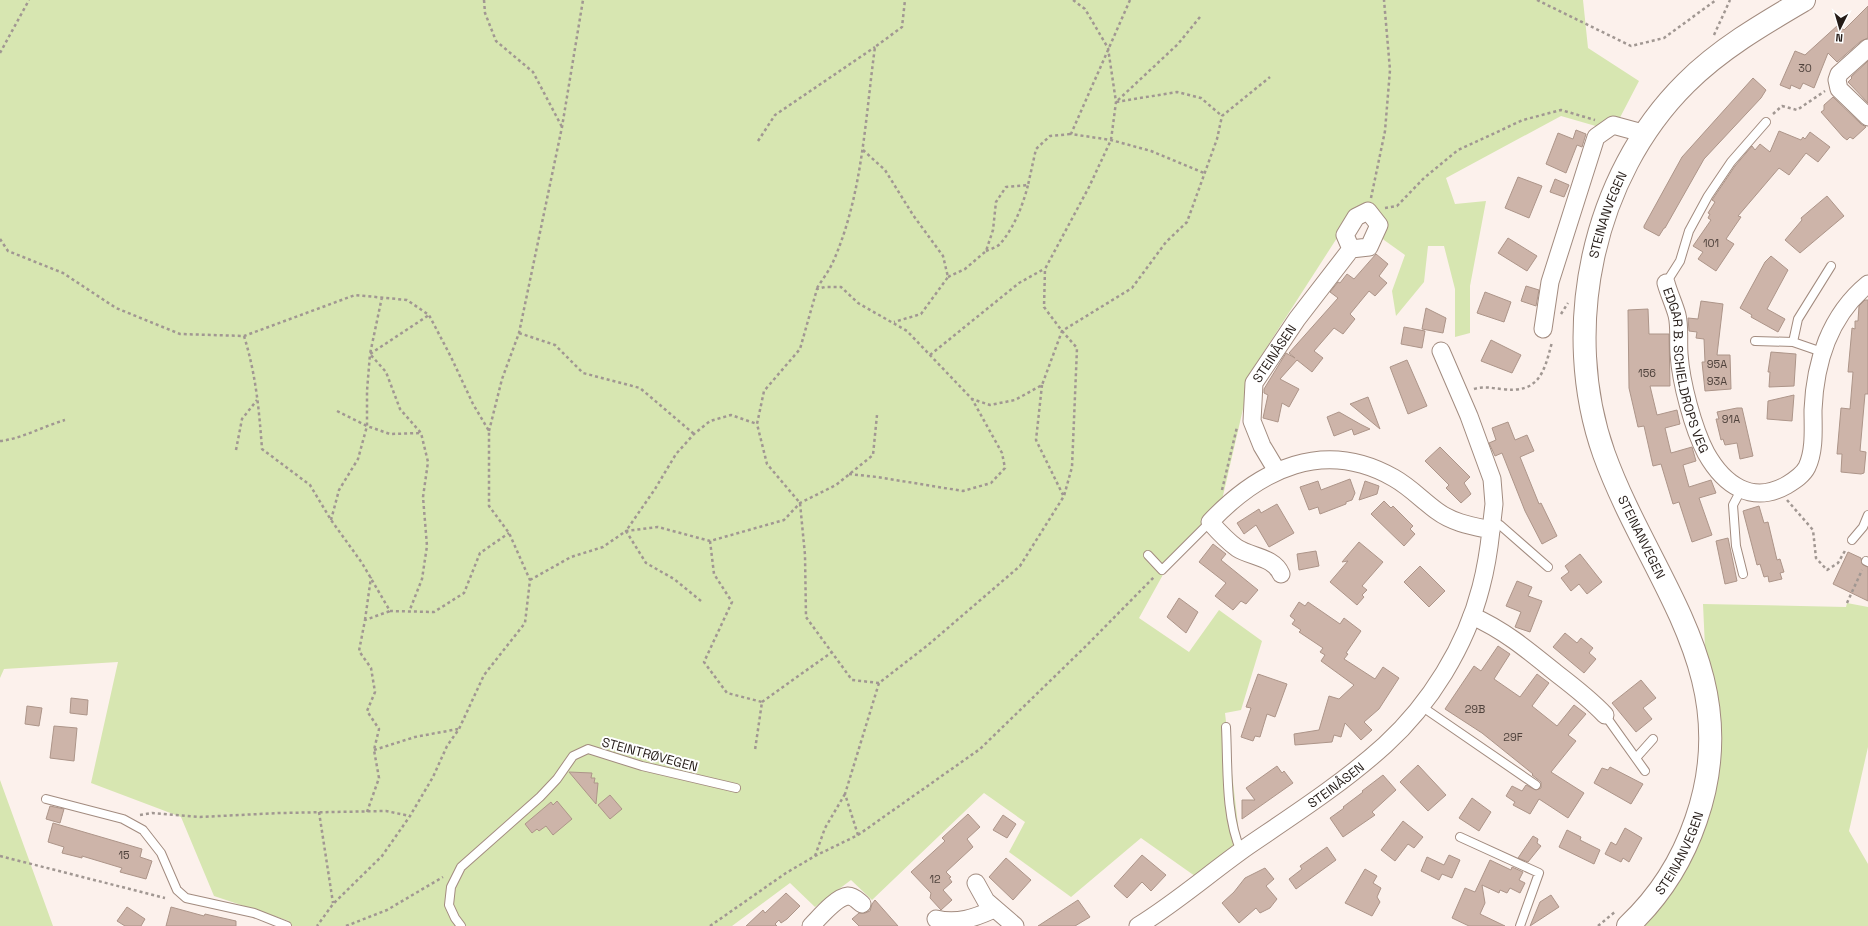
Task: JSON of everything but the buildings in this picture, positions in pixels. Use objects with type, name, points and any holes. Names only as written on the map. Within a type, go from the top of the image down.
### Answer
[{"type":"main road","name":"STEINANVEGEN","points":[[1623,917],[1642,913],[1658,894],[1675,868],[1689,841],[1704,794],[1710,749],[1708,700],[1699,661],[1692,641],[1616,483],[1607,461],[1592,410],[1587,378],[1585,325],[1594,253],[1599,232],[1618,184],[1631,157],[1670,101],[1703,68],[1720,54],[1804,0]]},
{"type":"street","points":[[1868,48],[1839,74],[1837,80],[1839,89],[1868,117]]},
{"type":"street","points":[[1549,332],[1550,282],[1596,137],[1612,124],[1646,134]]},
{"type":"street","points":[[1368,211],[1378,225],[1369,247],[1351,249],[1345,235],[1356,217],[1368,211]]},
{"type":"street","name":"STEINÅSEN","points":[[1277,471],[1262,446],[1252,421],[1254,383],[1297,319],[1351,249]]},
{"type":"street","name":"EDGAR B. SCHIELDROPS VEG","points":[[1666,283],[1677,315],[1679,355],[1688,404],[1706,452],[1725,478],[1741,490]]},
{"type":"street","points":[[1741,490],[1755,493],[1778,490],[1798,478],[1806,469],[1812,450],[1814,395],[1822,352],[1837,319],[1856,293],[1868,284]]},
{"type":"street","name":"STEINÅSEN","points":[[1138,926],[1363,765],[1401,730],[1421,706],[1450,663],[1472,616],[1482,587],[1494,504],[1492,479],[1460,394],[1441,351]]},
{"type":"street","points":[[1281,574],[1278,567],[1272,563],[1237,548],[1210,522],[1245,490],[1277,471],[1304,462],[1320,460],[1350,462],[1365,465],[1395,478],[1438,512],[1451,519],[1492,526]]},
{"type":"street","points":[[1472,616],[1494,626],[1523,646],[1593,703],[1605,716]]},
{"type":"street","points":[[976,882],[983,896],[994,909],[1015,926]]},
{"type":"street","points":[[811,926],[836,901],[842,898],[853,897],[862,904]]},
{"type":"street","points":[[936,920],[951,922],[980,916],[994,909]]},
{"type":"lane","name":"EDGAR B. SCHIELDROPS VEG","points":[[1666,283],[1680,261],[1689,231],[1708,196],[1732,162],[1766,122]]},
{"type":"lane","points":[[1793,342],[1798,319],[1831,266]]},
{"type":"lane","points":[[1755,341],[1793,342],[1822,352]]},
{"type":"lane","points":[[1741,490],[1732,505],[1736,546],[1743,574]]},
{"type":"lane","points":[[1852,540],[1862,527],[1868,515]]},
{"type":"lane","points":[[1148,556],[1162,570],[1210,522]]},
{"type":"lane","points":[[1492,526],[1500,525],[1548,567]]},
{"type":"lane","points":[[1421,706],[1536,785]]},
{"type":"lane","points":[[1605,716],[1645,771]]},
{"type":"lane","points":[[1226,727],[1232,816],[1237,842],[1241,851]]},
{"type":"lane","points":[[1636,758],[1653,739]]},
{"type":"lane","name":"STEINTRØVEGEN","points":[[461,926],[455,918],[449,904],[451,888],[461,866],[540,797],[557,780],[573,756],[588,749],[642,766],[736,788]]},
{"type":"lane","points":[[46,799],[123,819],[143,830],[161,853],[177,890],[186,898],[254,913],[287,926]]},
{"type":"lane","points":[[1460,837],[1539,873],[1520,926]]},
{"type":"path","points":[[0,53],[29,0]]},
{"type":"path","points":[[484,0],[485,12],[496,41],[533,72],[562,127]]},
{"type":"path","points":[[317,926],[334,904],[382,856],[410,816],[433,777],[447,746],[459,729],[484,675],[525,623],[530,580],[509,533],[489,506],[489,431],[502,379],[519,333],[562,127],[583,0]]},
{"type":"path","points":[[758,142],[775,115],[876,47],[902,27],[906,0]]},
{"type":"path","points":[[815,856],[825,828],[845,794],[879,683],[928,644],[1020,566],[1064,496],[1072,467],[1077,348],[1044,307],[1045,269],[1089,187],[1111,140],[1116,102],[1108,48],[1085,9],[1073,0]]},
{"type":"path","points":[[1071,134],[1130,0]]},
{"type":"path","points":[[1384,0],[1390,70],[1385,131],[1368,211],[1397,206],[1424,178],[1458,150],[1523,120],[1561,110],[1612,124]]},
{"type":"path","points":[[1537,0],[1631,46],[1664,38],[1715,1]]},
{"type":"path","points":[[1709,0],[1715,1]]},
{"type":"path","points":[[1720,32],[1713,36],[1730,0]]},
{"type":"path","points":[[1116,102],[1178,44],[1200,17]]},
{"type":"path","points":[[876,47],[867,105],[863,150],[850,217],[832,263],[816,289],[800,349],[764,391],[757,424],[767,464],[800,503],[805,555],[806,617],[852,680],[879,683]]},
{"type":"path","points":[[1064,496],[1036,440],[1042,385],[1062,331],[1132,288],[1166,242],[1187,222],[1217,139],[1222,116],[1270,77]]},
{"type":"path","points":[[1766,122],[1782,106],[1797,110],[1825,91]]},
{"type":"path","points":[[1116,102],[1177,92],[1201,98],[1222,116]]},
{"type":"path","points":[[894,322],[921,314],[948,277],[965,269],[986,251],[999,245],[1012,225],[1025,198],[1036,149],[1050,136],[1071,134],[1111,140],[1151,151],[1204,173]]},
{"type":"path","points":[[863,150],[885,170],[913,215],[943,256],[948,277]]},
{"type":"path","points":[[986,251],[993,230],[996,202],[1006,187],[1028,185]]},
{"type":"path","points":[[0,239],[8,251],[62,273],[116,308],[180,334],[244,336],[355,295],[408,300],[429,316],[451,357],[473,404],[489,431]]},
{"type":"path","points":[[930,355],[1019,283],[1045,269]]},
{"type":"path","points":[[816,289],[825,287],[841,287],[858,304],[894,322],[907,331],[972,399],[1002,453],[1005,468],[991,483],[963,490],[849,474]]},
{"type":"path","points":[[331,520],[339,490],[358,460],[367,426],[367,391],[370,354],[382,297]]},
{"type":"path","points":[[1558,320],[1569,301],[1569,308]]},
{"type":"path","points":[[370,354],[429,316]]},
{"type":"path","points":[[1460,394],[1481,387],[1514,391],[1525,389],[1535,383],[1542,375],[1549,332]]},
{"type":"path","points":[[519,333],[555,345],[583,373],[640,388],[694,434]]},
{"type":"path","points":[[244,336],[253,368],[258,400],[262,449],[310,484],[331,520],[371,577],[390,611]]},
{"type":"path","points":[[370,354],[386,372],[400,409],[422,433],[428,462],[423,497],[427,546],[422,579],[409,612]]},
{"type":"path","points":[[972,399],[990,404],[1015,400],[1042,385]]},
{"type":"path","points":[[236,450],[242,419],[258,400]]},
{"type":"path","points":[[337,411],[367,426],[390,434],[422,433]]},
{"type":"path","points":[[530,580],[571,557],[603,547],[626,530],[655,489],[676,454],[694,434],[710,420],[730,415],[757,424]]},
{"type":"path","points":[[626,530],[658,527],[710,541],[784,520],[800,503],[836,485],[872,455],[877,415]]},
{"type":"path","points":[[0,441],[10,440],[65,420]]},
{"type":"path","points":[[1778,490],[1813,530],[1816,558],[1827,570],[1838,563],[1852,540]]},
{"type":"path","points":[[626,530],[646,563],[674,579],[702,601]]},
{"type":"path","points":[[365,620],[390,611],[434,612],[464,594],[480,553],[509,533]]},
{"type":"path","points":[[710,541],[714,574],[732,602],[704,662],[727,693],[762,702]]},
{"type":"path","points":[[1847,603],[1867,561]]},
{"type":"path","points":[[710,926],[815,856],[858,835],[980,749],[1162,570]]},
{"type":"path","points":[[367,812],[379,778],[374,750],[379,729],[367,711],[375,692],[371,668],[360,651],[371,577]]},
{"type":"path","points":[[755,750],[762,702],[832,652]]},
{"type":"path","points":[[374,750],[415,737],[459,729]]},
{"type":"path","points":[[845,794],[858,835]]},
{"type":"path","points":[[123,819],[152,812],[200,817],[386,811],[410,816]]},
{"type":"path","points":[[319,812],[334,904]]},
{"type":"path","points":[[0,856],[165,898]]},
{"type":"path","points":[[346,926],[387,910],[461,866]]},
{"type":"path","points":[[1598,926],[1623,917]]},
{"type":"green space","points":[[0,0],[1583,0],[1588,48],[1639,81],[1613,131],[1561,116],[1446,178],[1455,204],[1486,201],[1470,286],[1470,333],[1455,337],[1455,289],[1444,246],[1428,246],[1424,282],[1396,316],[1392,291],[1405,255],[1384,240],[1355,210],[1252,370],[1219,513],[1170,562],[1139,618],[1189,652],[1219,610],[1262,641],[1241,710],[1225,713],[1241,851],[1202,881],[1141,838],[1071,897],[1009,852],[1025,822],[984,793],[872,900],[851,880],[815,907],[790,883],[732,926],[289,926],[289,921],[214,896],[181,817],[91,783],[118,662],[4,669],[0,678]]},
{"type":"green space","points":[[1847,603],[1868,607],[1868,747],[1849,831],[1868,864],[1868,926],[1626,926],[1704,807],[1708,713],[1703,604],[1846,607]]},
{"type":"green space","points":[[0,780],[53,926],[0,926]]}]
